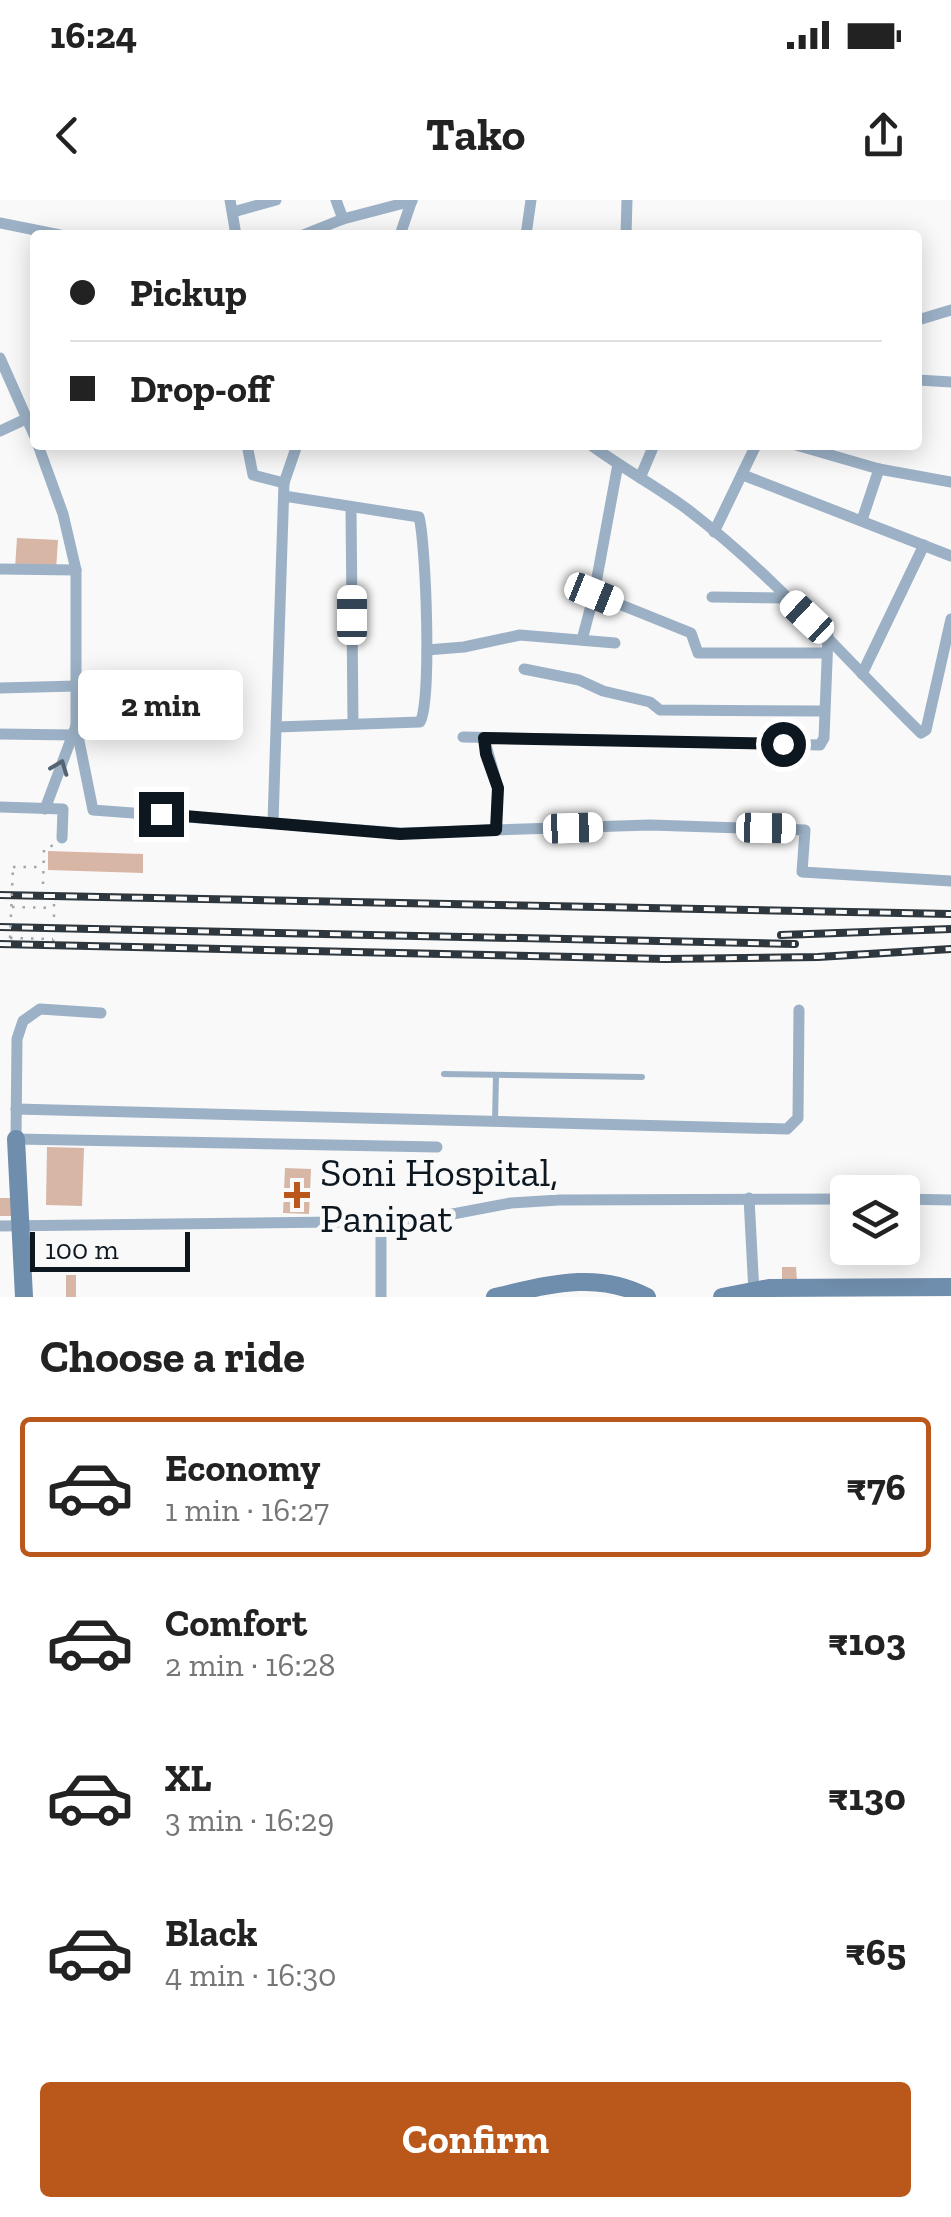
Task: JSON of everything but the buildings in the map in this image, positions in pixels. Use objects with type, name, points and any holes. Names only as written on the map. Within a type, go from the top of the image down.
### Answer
[{"type":"street","points":[[231,206],[276,200]]},
{"type":"street","points":[[336,200],[343,219]]},
{"type":"street","points":[[527,230],[531,200]]},
{"type":"street","points":[[626,230],[627,200]]},
{"type":"street","points":[[325,230],[343,219],[412,201]]},
{"type":"street","points":[[402,230],[412,201]]},
{"type":"street","points":[[0,223],[33,230]]},
{"type":"street","points":[[922,319],[951,310]]},
{"type":"street","points":[[0,358],[30,424]]},
{"type":"street","points":[[922,380],[951,382]]},
{"type":"street","points":[[0,431],[28,418]]},
{"type":"street","points":[[40,450],[64,514],[76,570],[74,730],[94,810],[400,834],[650,825],[805,830],[802,872],[951,882]]},
{"type":"street","points":[[247,450],[253,475],[284,489],[351,508],[417,515],[421,519],[427,650],[425,710],[420,722],[278,727]]},
{"type":"street","points":[[272,822],[284,489],[296,450]]},
{"type":"street","points":[[598,450],[714,532],[828,636],[921,733],[925,732],[951,619]]},
{"type":"street","points":[[640,478],[652,450]]},
{"type":"street","points":[[714,532],[754,450]]},
{"type":"street","points":[[813,450],[879,469],[951,482]]},
{"type":"street","points":[[582,640],[618,464]]},
{"type":"street","points":[[862,520],[879,469]]},
{"type":"street","points":[[743,475],[951,556]]},
{"type":"street","points":[[351,508],[353,722]]},
{"type":"street","points":[[862,674],[924,545]]},
{"type":"street","points":[[0,568],[76,570]]},
{"type":"street","points":[[594,594],[691,633],[698,653],[826,653]]},
{"type":"street","points":[[712,597],[787,598]]},
{"type":"street","points":[[427,650],[520,635],[615,642]]},
{"type":"street","points":[[463,737],[820,745],[824,738],[828,636]]},
{"type":"street","points":[[524,670],[577,679],[598,689],[650,702],[660,710],[823,711]]},
{"type":"street","points":[[0,688],[76,686]]},
{"type":"street","points":[[0,734],[74,730]]},
{"type":"street","points":[[45,809],[74,730]]},
{"type":"street","points":[[484,738],[498,788],[496,830]]},
{"type":"street","points":[[0,807],[63,809],[62,838]]},
{"type":"street","points":[[24,1297],[20,1226],[5,1139],[16,1108],[18,1039],[28,1014],[40,1009],[101,1013]]},
{"type":"street","points":[[16,1108],[792,1127],[798,1118],[799,1010]]},
{"type":"street","points":[[5,1139],[437,1147]]},
{"type":"street","points":[[748,1198],[754,1293]]},
{"type":"street","points":[[0,1226],[416,1221],[532,1200],[830,1199]]},
{"type":"street","points":[[920,1199],[951,1200]]},
{"type":"street","points":[[381,1222],[381,1297]]},
{"type":"street","points":[[495,1297],[566,1281],[589,1281],[619,1284],[648,1297]]},
{"type":"street","points":[[722,1297],[951,1287]]},
{"type":"lane","points":[[444,1074],[642,1077]]},
{"type":"lane","points":[[496,1075],[496,1122]]},
{"type":"path","points":[[43,884],[44,848],[54,846],[62,838]]},
{"type":"path","points":[[43,867],[13,866],[10,938],[53,941],[54,931]]},
{"type":"path","points":[[54,898],[54,917]]},
{"type":"path","points":[[12,908],[54,908]]},
{"type":"railway","points":[[0,895],[951,914]]},
{"type":"railway","points":[[0,927],[795,944]]},
{"type":"railway","points":[[781,935],[951,929]]},
{"type":"railway","points":[[0,944],[665,959],[818,957],[951,949]]},
{"type":"place","name":"Soni Hospital, Panipat","points":[[297,1195]]},
{"type":"route","points":[[161,814],[400,834],[496,830],[498,788],[484,738],[783,744]]}]
